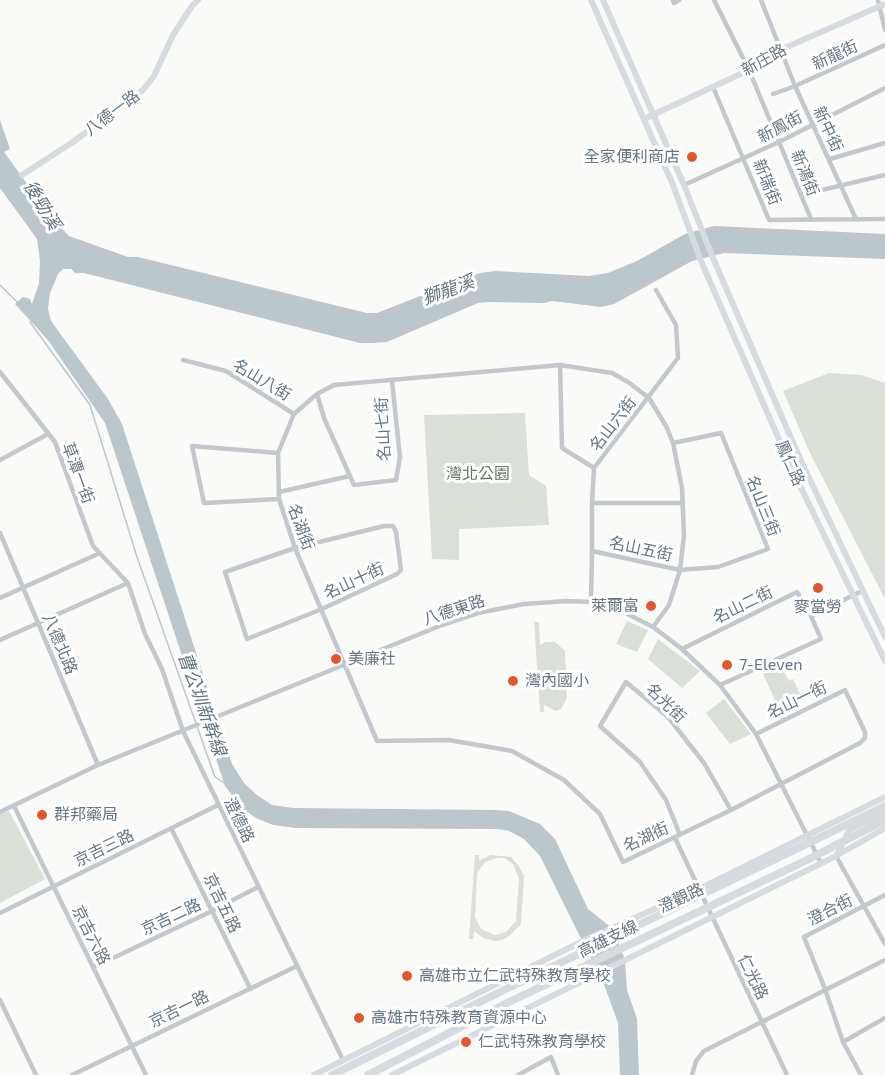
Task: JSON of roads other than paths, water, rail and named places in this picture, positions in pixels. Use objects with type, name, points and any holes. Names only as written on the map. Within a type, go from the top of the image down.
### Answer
[{"type":"highway","name":"高雄支線","points":[[332,1075],[885,806]]},
{"type":"highway","name":"高雄支線","points":[[368,1075],[509,1002],[807,860],[885,820]]},
{"type":"street","name":"八德一路","points":[[22,175],[73,142],[143,90],[154,76],[173,35],[198,0]]},
{"type":"street","points":[[591,0],[644,119]]},
{"type":"street","points":[[603,0],[684,185]]},
{"type":"street","points":[[673,0],[674,3],[679,0]]},
{"type":"street","name":"新鴻街","points":[[714,0],[749,70],[811,219]]},
{"type":"street","name":"新中街","points":[[761,0],[795,86],[856,219]]},
{"type":"street","points":[[881,4],[885,30]]},
{"type":"street","name":"新庄路","points":[[644,119],[749,70],[780,50],[881,4]]},
{"type":"street","name":"新龍街","points":[[773,94],[885,45]]},
{"type":"street","name":"新瑞街","points":[[713,87],[769,220],[811,219]]},
{"type":"street","name":"新鳳街","points":[[684,185],[779,142],[812,123],[885,88]]},
{"type":"street","name":"鳳仁路","points":[[644,119],[673,185],[701,261],[792,469],[885,661]]},
{"type":"street","points":[[830,159],[885,143]]},
{"type":"street","points":[[801,195],[885,175]]},
{"type":"street","name":"鳳仁路","points":[[684,185],[801,461],[885,637]]},
{"type":"street","points":[[811,219],[885,219]]},
{"type":"street","name":"名山六街","points":[[560,365],[562,448],[594,468],[678,358],[676,325],[656,290]]},
{"type":"street","name":"名山八街","points":[[183,360],[226,371],[294,414]]},
{"type":"street","name":"名湖街","points":[[653,627],[669,605],[680,570],[684,536],[682,488],[673,443],[666,426],[649,398],[628,382],[612,373],[560,365],[334,385],[317,394],[294,414],[278,453],[279,499],[295,548],[376,741],[450,740],[512,751],[564,780],[600,814],[623,862],[781,783]]},
{"type":"street","name":"草潭一街","points":[[0,372],[2,380],[55,442],[90,540],[128,583]]},
{"type":"street","name":"名山七街","points":[[351,476],[354,485],[396,480],[400,458],[392,381]]},
{"type":"street","points":[[279,492],[351,476],[324,418],[317,394]]},
{"type":"street","name":"名山三街","points":[[673,443],[721,433],[768,549],[718,567],[680,570]]},
{"type":"street","points":[[0,460],[48,434]]},
{"type":"street","points":[[278,453],[192,446],[204,503],[279,499]]},
{"type":"street","name":"名山五街","points":[[594,468],[592,551],[680,570]]},
{"type":"street","points":[[592,503],[683,503]]},
{"type":"street","name":"名山十街","points":[[384,526],[393,526],[401,570],[397,574],[322,609],[247,639],[225,572],[295,548],[384,526]]},
{"type":"street","name":"八德北路","points":[[0,533],[98,765]]},
{"type":"street","points":[[591,602],[592,551]]},
{"type":"street","points":[[0,598],[100,553]]},
{"type":"street","points":[[0,640],[128,583]]},
{"type":"street","name":"澄德路","points":[[128,583],[145,634],[162,669],[183,731],[343,1060]]},
{"type":"street","points":[[811,616],[862,591]]},
{"type":"street","name":"名山二街","points":[[682,649],[797,592],[821,639],[720,685]]},
{"type":"street","name":"八德東路","points":[[0,812],[98,765],[442,625],[478,613],[546,602],[591,602],[620,610],[653,627],[682,649],[720,685],[756,734],[821,862]]},
{"type":"street","name":"名光街","points":[[680,835],[666,800],[639,762],[600,726],[626,682],[668,717],[704,763],[731,810]]},
{"type":"street","name":"名山一街","points":[[756,734],[845,690],[865,732],[865,738],[781,783]]},
{"type":"street","name":"澄觀路","points":[[314,1075],[583,941],[699,890],[885,797]]},
{"type":"street","name":"京吉三路","points":[[0,913],[218,805]]},
{"type":"street","name":"京吉六路","points":[[14,806],[146,1075]]},
{"type":"street","points":[[885,813],[849,830],[836,856],[885,944]]},
{"type":"street","name":"京吉五路","points":[[171,828],[250,988]]},
{"type":"street","name":"澄觀路","points":[[392,1075],[836,856],[885,828]]},
{"type":"street","name":"仁光路","points":[[675,838],[787,1075]]},
{"type":"street","name":"京吉二路","points":[[94,967],[258,887]]},
{"type":"street","name":"澄合街","points":[[825,989],[804,937],[885,895]]},
{"type":"street","points":[[692,1075],[696,1061],[704,1051],[885,960]]},
{"type":"street","name":"京吉一路","points":[[72,1075],[297,966]]},
{"type":"street","points":[[825,989],[843,1042],[861,1075]]},
{"type":"street","points":[[0,1000],[3,1013],[36,1075]]},
{"type":"street","points":[[843,1042],[885,1018]]},
{"type":"street","points":[[518,1075],[550,1057],[558,1075]]},
{"type":"water","points":[[0,120],[10,149],[4,152],[51,217],[69,236],[128,257],[138,257],[367,313],[377,313],[420,296],[429,295],[436,289],[480,273],[495,271],[589,276],[608,273],[637,261],[685,234],[714,226],[885,234],[885,259],[724,253],[692,261],[614,304],[601,307],[552,301],[478,303],[387,342],[373,343],[360,343],[84,273],[75,273],[71,269],[63,269],[58,274],[50,293],[48,309],[51,321],[108,399],[122,424],[232,764],[244,783],[272,805],[293,808],[496,810],[509,811],[540,824],[555,839],[588,909],[613,929],[625,960],[627,990],[637,1019],[639,1075],[620,1075],[618,1023],[605,987],[540,856],[524,839],[509,831],[498,829],[296,828],[273,825],[256,818],[242,808],[225,786],[105,423],[48,340],[15,304],[23,297],[30,299],[32,304],[39,283],[40,261],[37,239],[0,188]]},
{"type":"waterway","points":[[0,285],[18,303]]},
{"type":"waterway","name":"曹公圳新幹線","points":[[30,322],[90,405],[137,557],[215,777],[224,783]]},
{"type":"place","name":"全家便利商店","points":[[692,157]]},
{"type":"place","name":"麥當勞","points":[[818,588]]},
{"type":"place","name":"萊爾富","points":[[651,606]]},
{"type":"place","name":"美廉社","points":[[336,659]]},
{"type":"place","name":"7-Eleven","points":[[727,665]]},
{"type":"place","name":"灣內國小","points":[[513,681]]},
{"type":"place","name":"群邦藥局","points":[[42,815]]},
{"type":"place","name":"高雄市立仁武特殊教育學校","points":[[407,976]]},
{"type":"place","name":"高雄市特殊教育資源中心","points":[[359,1018]]},
{"type":"place","name":"仁武特殊教育學校","points":[[466,1042]]},
{"type":"water label","name":"後勁溪","points":[[42,205]]},
{"type":"water label","name":"獅龍溪","points":[[448,290]]},
{"type":"park label","name":"灣北公園","points":[[478,474]]}]
